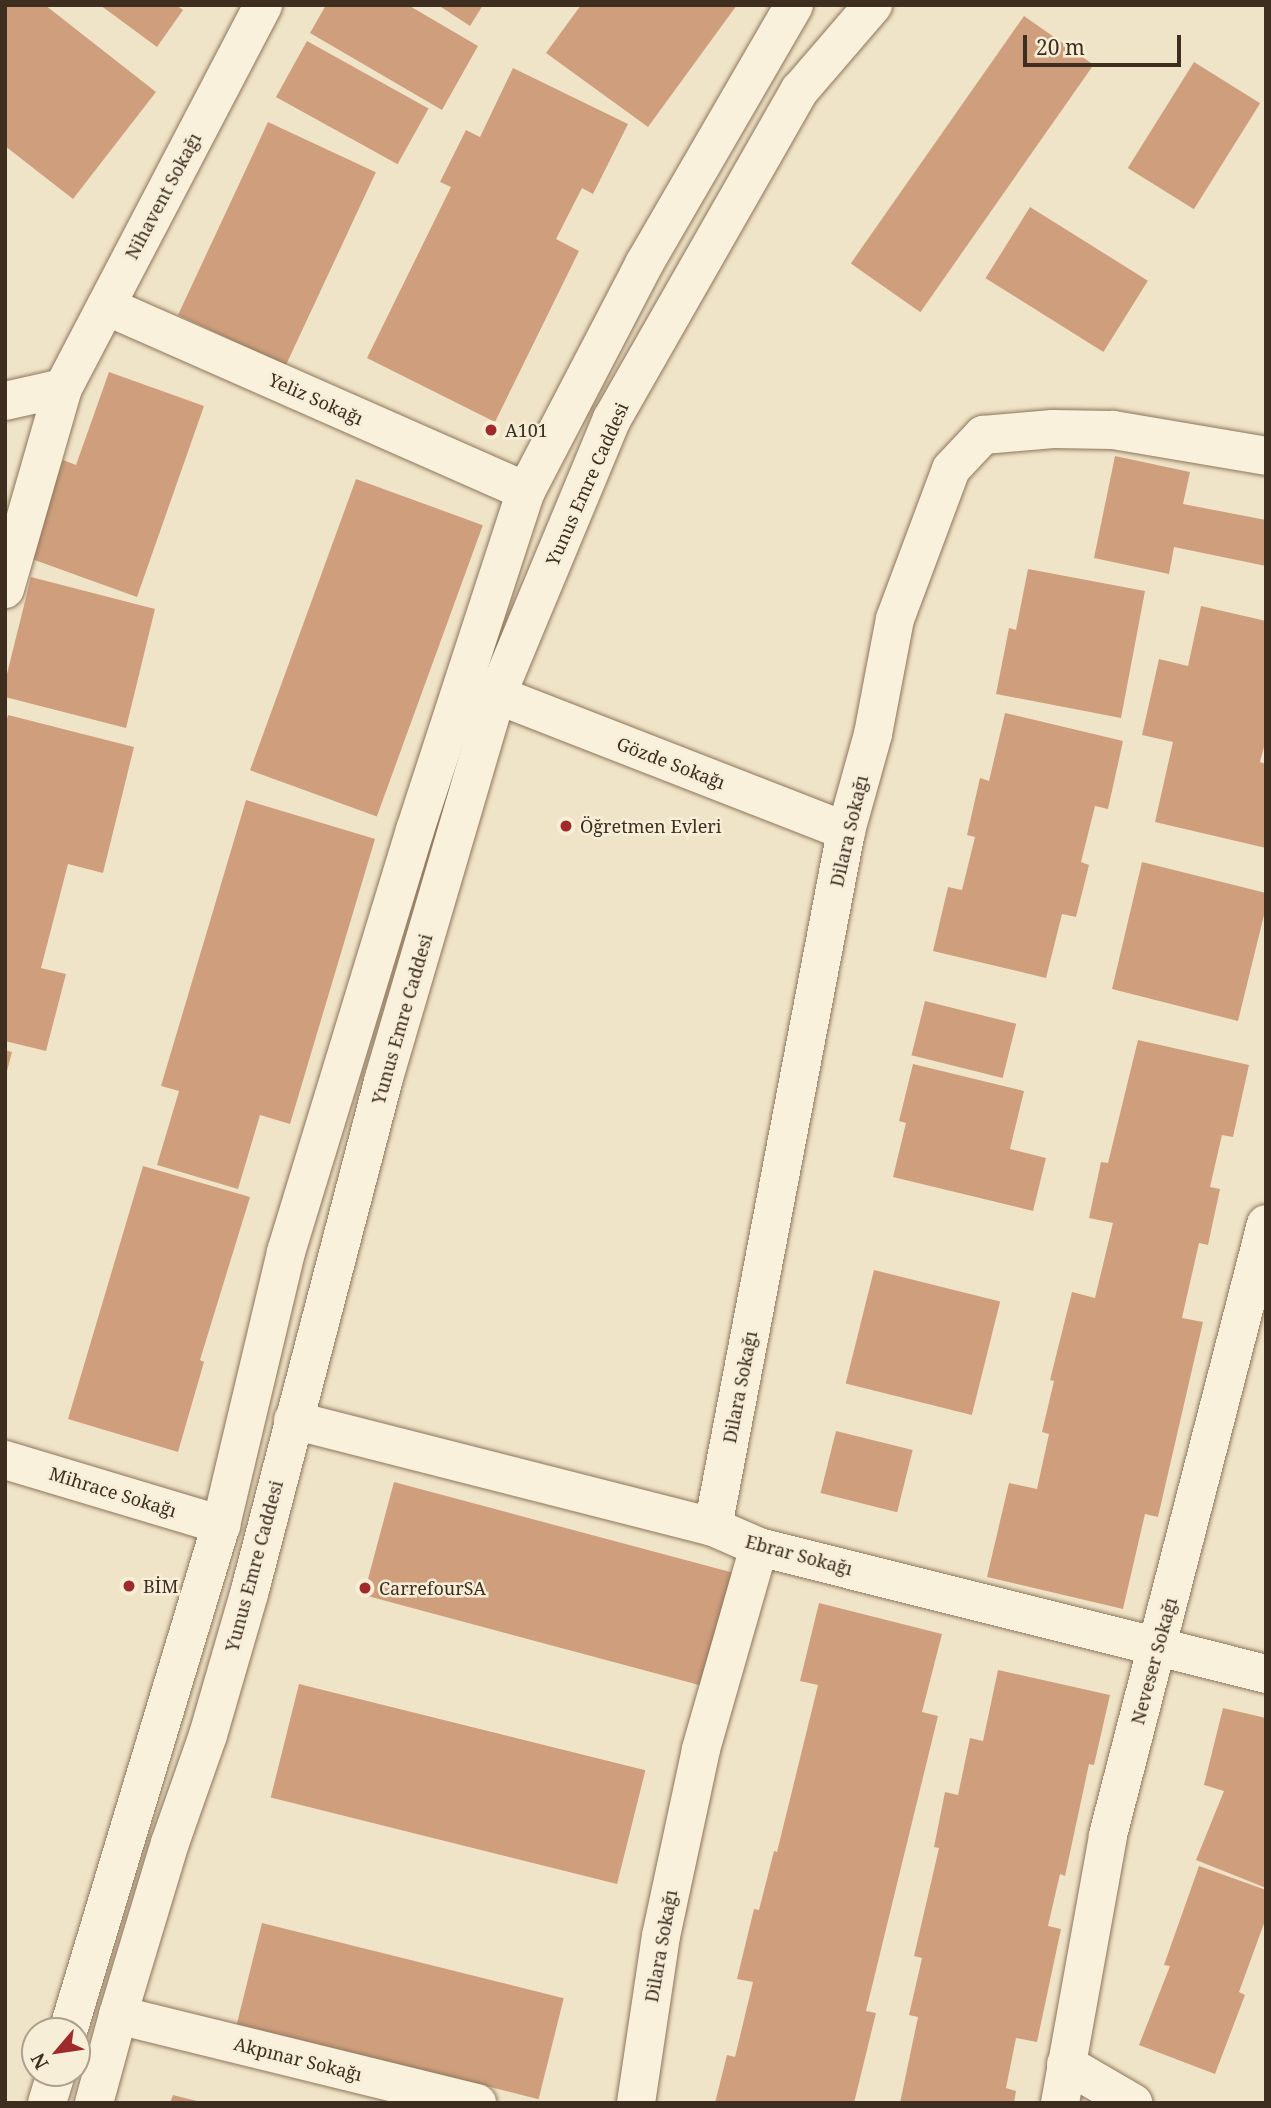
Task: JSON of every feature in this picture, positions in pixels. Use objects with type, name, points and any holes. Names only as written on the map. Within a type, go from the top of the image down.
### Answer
[{"type":"street","name":"Nihavent Sokağı","points":[[5,589],[63,388],[263,5]]},
{"type":"street","points":[[72,2017],[221,1525],[286,1252],[415,830],[526,491],[644,264],[794,5]]},
{"type":"street","name":"Yunus Emre Caddesi","points":[[94,2103],[170,1843],[208,1735],[249,1594],[384,1078],[497,695],[612,419],[800,90],[873,5]]},
{"type":"street","name":"Yeliz Sokağı","points":[[106,306],[526,491]]},
{"type":"street","points":[[5,401],[63,388]]},
{"type":"street","name":"Dilara Sokağı","points":[[713,1527],[846,831],[873,734],[895,619],[951,469],[983,435],[1052,429],[1113,430],[1266,456]]},
{"type":"street","name":"Gözde Sokağı","points":[[497,695],[846,831]]},
{"type":"street","name":"Neveser Sokağı","points":[[1060,2103],[1108,1835],[1266,1224]]},
{"type":"street","name":"Ebrar Sokağı","points":[[293,1420],[713,1527],[759,1547],[1159,1645],[1266,1674]]},
{"type":"street","name":"Mihrace Sokağı","points":[[5,1460],[221,1525]]},
{"type":"street","name":"Dilara Sokağı","points":[[636,2103],[661,1936],[701,1749],[759,1547]]},
{"type":"street","name":"Akpınar Sokağı","points":[[118,2015],[477,2103]]},
{"type":"street","points":[[1066,2064],[1133,2103]]},
{"type":"building","points":[[5,5],[45,5],[156,92],[73,199],[5,146]]},
{"type":"building","points":[[100,5],[176,5],[183,10],[157,47]]},
{"type":"building","points":[[326,5],[408,5],[478,46],[442,110],[310,33]]},
{"type":"building","points":[[438,5],[483,5],[470,26]]},
{"type":"building","points":[[581,5],[737,5],[648,127],[546,53]]},
{"type":"building","points":[[1024,16],[1094,65],[920,312],[851,263]]},
{"type":"building","points":[[307,41],[429,108],[398,164],[276,97]]},
{"type":"building","points":[[1194,62],[1260,103],[1194,209],[1128,168]]},
{"type":"building","points":[[513,68],[628,124],[593,194],[582,188],[556,239],[579,251],[495,422],[367,358],[451,187],[440,182],[466,130],[480,137]]},
{"type":"building","points":[[268,122],[376,172],[286,365],[178,315]]},
{"type":"building","points":[[1030,207],[1148,281],[1103,352],[985,278]]},
{"type":"building","points":[[109,372],[204,406],[137,597],[29,558],[63,460],[76,465]]},
{"type":"building","points":[[1115,456],[1190,472],[1183,504],[1266,520],[1266,566],[1174,547],[1169,574],[1094,558]]},
{"type":"building","points":[[356,479],[483,525],[377,816],[250,770]]},
{"type":"building","points":[[1028,569],[1145,591],[1121,718],[996,694],[1009,628],[1016,630]]},
{"type":"building","points":[[31,577],[155,609],[126,728],[5,697],[5,682]]},
{"type":"building","points":[[1201,606],[1266,621],[1266,739],[1260,762],[1266,764],[1266,848],[1155,822],[1173,742],[1142,735],[1159,659],[1188,666]]},
{"type":"building","points":[[1005,713],[1123,741],[1108,809],[1095,806],[1081,862],[1089,865],[1076,917],[1062,914],[1046,978],[933,951],[948,887],[962,890],[975,837],[967,835],[980,778],[989,781]]},
{"type":"building","points":[[8,715],[134,747],[103,873],[68,864],[41,968],[66,974],[46,1051],[5,1041],[5,726]]},
{"type":"building","points":[[246,800],[375,839],[290,1124],[260,1115],[238,1189],[157,1165],[179,1091],[161,1086]]},
{"type":"building","points":[[1142,862],[1266,893],[1266,907],[1238,1021],[1112,989]]},
{"type":"building","points":[[925,1001],[1016,1024],[1003,1078],[911,1055]]},
{"type":"building","points":[[1138,1040],[1249,1065],[1233,1137],[1222,1135],[1210,1187],[1220,1189],[1208,1245],[1199,1243],[1182,1318],[1203,1322],[1158,1517],[1145,1514],[1123,1609],[987,1577],[1009,1483],[1037,1489],[1049,1434],[1042,1432],[1054,1381],[1050,1380],[1072,1292],[1095,1298],[1113,1223],[1089,1218],[1101,1162],[1108,1163]]},
{"type":"building","points":[[5,1050],[12,1052],[6,1075],[5,1075]]},
{"type":"building","points":[[913,1064],[1024,1091],[1010,1149],[1046,1158],[1033,1211],[893,1177],[906,1123],[899,1121]]},
{"type":"building","points":[[143,1166],[250,1197],[200,1360],[204,1362],[178,1452],[68,1419]]},
{"type":"building","points":[[874,1270],[1000,1301],[972,1415],[846,1384]]},
{"type":"building","points":[[836,1431],[913,1450],[897,1512],[821,1493]]},
{"type":"building","points":[[394,1482],[736,1574],[706,1687],[364,1595]]},
{"type":"building","points":[[819,1603],[942,1634],[922,1712],[938,1716],[866,2011],[876,2013],[854,2103],[715,2103],[727,2055],[735,2057],[753,1982],[737,1979],[754,1909],[759,1910],[774,1851],[777,1852],[818,1685],[800,1681]]},
{"type":"building","points":[[998,1670],[1110,1695],[1094,1765],[1089,1764],[1065,1876],[1060,1874],[1048,1926],[1061,1929],[1037,2042],[1016,2038],[1006,2088],[1016,2091],[1014,2103],[900,2103],[918,2017],[909,2015],[922,1958],[914,1956],[939,1848],[934,1847],[945,1792],[958,1795],[970,1738],[983,1741]]},
{"type":"building","points":[[299,1684],[645,1770],[617,1884],[271,1798]]},
{"type":"building","points":[[1223,1708],[1266,1718],[1266,1888],[1196,1860],[1224,1791],[1204,1785]]},
{"type":"building","points":[[1199,1866],[1266,1890],[1266,1918],[1239,1992],[1245,1995],[1215,2074],[1139,2045],[1170,1966],[1164,1965]]},
{"type":"building","points":[[262,1923],[564,1998],[539,2099],[237,2024]]},
{"type":"building","points":[[173,2095],[201,2102],[201,2103],[170,2103]]},
{"type":"place","name":"A101","points":[[491,430]]},
{"type":"place","name":"Öğretmen Evleri","points":[[566,826]]},
{"type":"place","name":"BİM","points":[[129,1586]]},
{"type":"place","name":"CarrefourSA","points":[[365,1588]]}]
